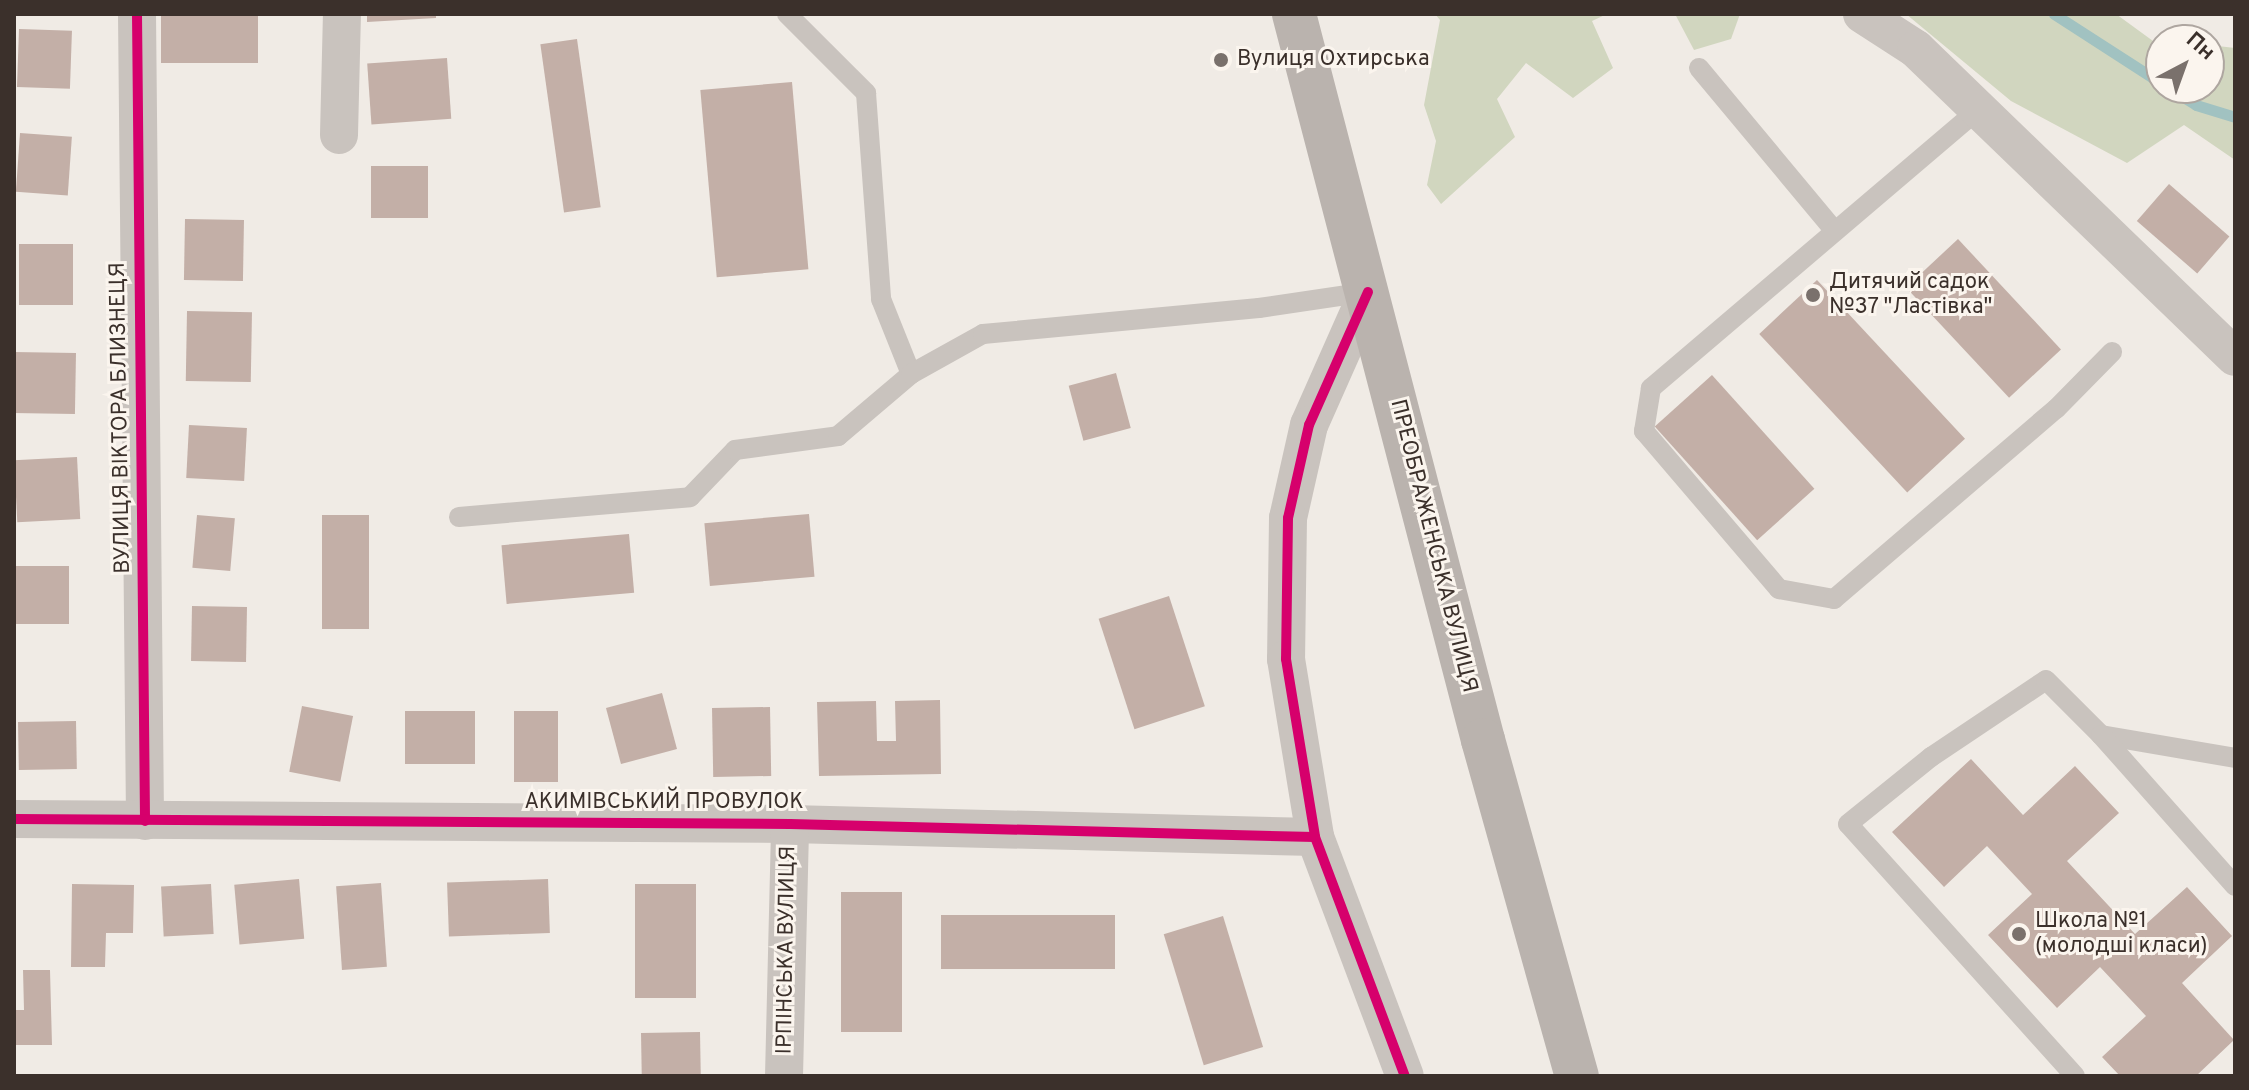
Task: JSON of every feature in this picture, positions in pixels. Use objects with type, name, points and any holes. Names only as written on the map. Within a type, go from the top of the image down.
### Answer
[{"type":"main road","name":"ПРЕОБРАЖЕНСЬКА ВУЛИЦЯ","points":[[1294,14],[1483,740],[1577,1076]]},
{"type":"street","name":"ВУЛИЦЯ ВІКТОРА БЛИЗНЕЦЯ","points":[[137,14],[145,821]]},
{"type":"street","points":[[339,135],[342,14]]},
{"type":"street","points":[[1862,14],[1916,49],[2235,357]]},
{"type":"street","points":[[1368,292],[1309,425],[1288,518],[1286,659],[1315,837],[1405,1076]]},
{"type":"street","name":"АКИМІВСЬКИЙ ПРОВУЛОК","points":[[14,819],[790,824],[1315,837]]},
{"type":"street","name":"ІРПІНСЬКА ВУЛИЦЯ","points":[[784,1076],[790,824]]},
{"type":"lane","points":[[787,14],[866,93],[881,299],[911,374]]},
{"type":"lane","points":[[1699,68],[1835,231]]},
{"type":"lane","points":[[1979,109],[1651,388],[1644,431],[1779,589],[1834,599],[2056,409],[2112,352]]},
{"type":"lane","points":[[459,517],[690,497],[735,450],[838,436],[911,374],[983,334],[1259,308],[1368,292]]},
{"type":"lane","points":[[2075,1076],[1848,824],[1931,757],[2046,680],[2101,735],[2235,886]]},
{"type":"lane","points":[[2101,735],[2235,758]]},
{"type":"green space","points":[[1435,14],[1607,14],[1592,21],[1613,68],[1573,98],[1526,63],[1497,99],[1515,137],[1441,204],[1427,185],[1436,141],[1424,105],[1440,20]]},
{"type":"green space","points":[[1675,14],[1740,14],[1731,39],[1694,50]]},
{"type":"green space","points":[[1906,14],[2116,14],[2145,35],[2145,104],[2225,104],[2225,47],[2235,48],[2235,160],[2184,125],[2127,163],[2011,101]]},
{"type":"building","points":[[161,14],[258,14],[258,63],[161,63]]},
{"type":"building","points":[[367,14],[436,14],[436,18],[367,22]]},
{"type":"building","points":[[19,29],[72,31],[70,89],[17,87]]},
{"type":"building","points":[[577,39],[601,207],[564,212],[540,44]]},
{"type":"building","points":[[447,58],[451,119],[371,124],[367,64]]},
{"type":"building","points":[[792,82],[808,269],[717,277],[700,90]]},
{"type":"building","points":[[20,133],[72,137],[68,195],[16,192]]},
{"type":"building","points":[[371,166],[428,166],[428,218],[371,218]]},
{"type":"building","points":[[2169,184],[2229,236],[2197,273],[2137,221]]},
{"type":"building","points":[[185,219],[244,220],[243,281],[184,280]]},
{"type":"building","points":[[1958,239],[2061,349],[2009,398],[1906,287]]},
{"type":"building","points":[[19,244],[73,244],[73,305],[19,305]]},
{"type":"building","points":[[1817,280],[1965,439],[1907,493],[1759,334]]},
{"type":"building","points":[[187,311],[252,312],[251,382],[186,381]]},
{"type":"building","points":[[14,352],[76,353],[75,414],[14,413]]},
{"type":"building","points":[[1116,373],[1131,428],[1083,441],[1069,386]]},
{"type":"building","points":[[1712,375],[1814,489],[1757,540],[1655,427]]},
{"type":"building","points":[[189,425],[247,428],[244,481],[186,478]]},
{"type":"building","points":[[77,457],[80,519],[17,522],[14,460]]},
{"type":"building","points":[[809,514],[814,577],[710,586],[704,523]]},
{"type":"building","points":[[197,515],[235,518],[230,571],[192,568]]},
{"type":"building","points":[[322,515],[369,515],[369,629],[322,629]]},
{"type":"building","points":[[629,534],[634,593],[507,604],[501,545]]},
{"type":"building","points":[[14,566],[69,566],[69,624],[14,624]]},
{"type":"building","points":[[1169,596],[1205,706],[1134,729],[1099,619]]},
{"type":"building","points":[[192,606],[247,607],[246,662],[191,661]]},
{"type":"building","points":[[662,693],[677,749],[621,764],[606,708]]},
{"type":"building","points":[[940,700],[941,774],[819,776],[817,702],[876,701],[877,741],[896,741],[895,701]]},
{"type":"building","points":[[302,706],[353,716],[340,782],[289,772]]},
{"type":"building","points":[[770,707],[771,776],[713,777],[712,708]]},
{"type":"building","points":[[405,711],[475,711],[475,764],[405,764]]},
{"type":"building","points":[[514,711],[558,711],[558,782],[514,782]]},
{"type":"building","points":[[76,721],[77,769],[19,770],[18,722]]},
{"type":"building","points":[[1971,759],[2023,815],[2075,766],[2119,813],[2067,861],[2135,934],[2187,887],[2232,936],[2182,983],[2234,1040],[2196,1076],[2120,1076],[2102,1057],[2146,1016],[2100,967],[2057,1008],[1988,935],[2032,894],[1987,846],[1944,887],[1892,832]]},
{"type":"building","points":[[299,879],[304,939],[239,944],[234,885]]},
{"type":"building","points":[[548,879],[550,933],[449,936],[447,883]]},
{"type":"building","points":[[381,883],[387,967],[342,970],[336,886]]},
{"type":"building","points":[[72,884],[134,885],[133,933],[106,933],[105,967],[71,967]]},
{"type":"building","points":[[211,884],[214,934],[164,937],[161,887]]},
{"type":"building","points":[[635,884],[696,884],[696,998],[635,998]]},
{"type":"building","points":[[841,892],[902,892],[902,1032],[841,1032]]},
{"type":"building","points":[[941,915],[1115,915],[1115,969],[941,969]]},
{"type":"building","points":[[1223,916],[1263,1047],[1204,1065],[1164,934]]},
{"type":"building","points":[[23,970],[50,970],[52,1045],[15,1045],[14,1010],[24,1010]]},
{"type":"building","points":[[700,1032],[701,1076],[642,1076],[641,1033]]},
{"type":"waterway","points":[[2054,14],[2145,73]]},
{"type":"waterway","points":[[2194,104],[2235,117]]},
{"type":"cycle path","points":[[137,14],[145,821]]},
{"type":"cycle path","points":[[1368,292],[1309,425],[1288,518],[1286,659],[1315,837],[1405,1076]]},
{"type":"cycle path","points":[[14,819],[790,824],[1315,837]]},
{"type":"place","name":"Вулиця Охтирська","points":[[1221,60]]},
{"type":"place","name":"Дитячий садок №37 \"Ластівка\"","points":[[1813,295]]},
{"type":"place","name":"Школа №1 (молодші класи)","points":[[2019,934]]}]
